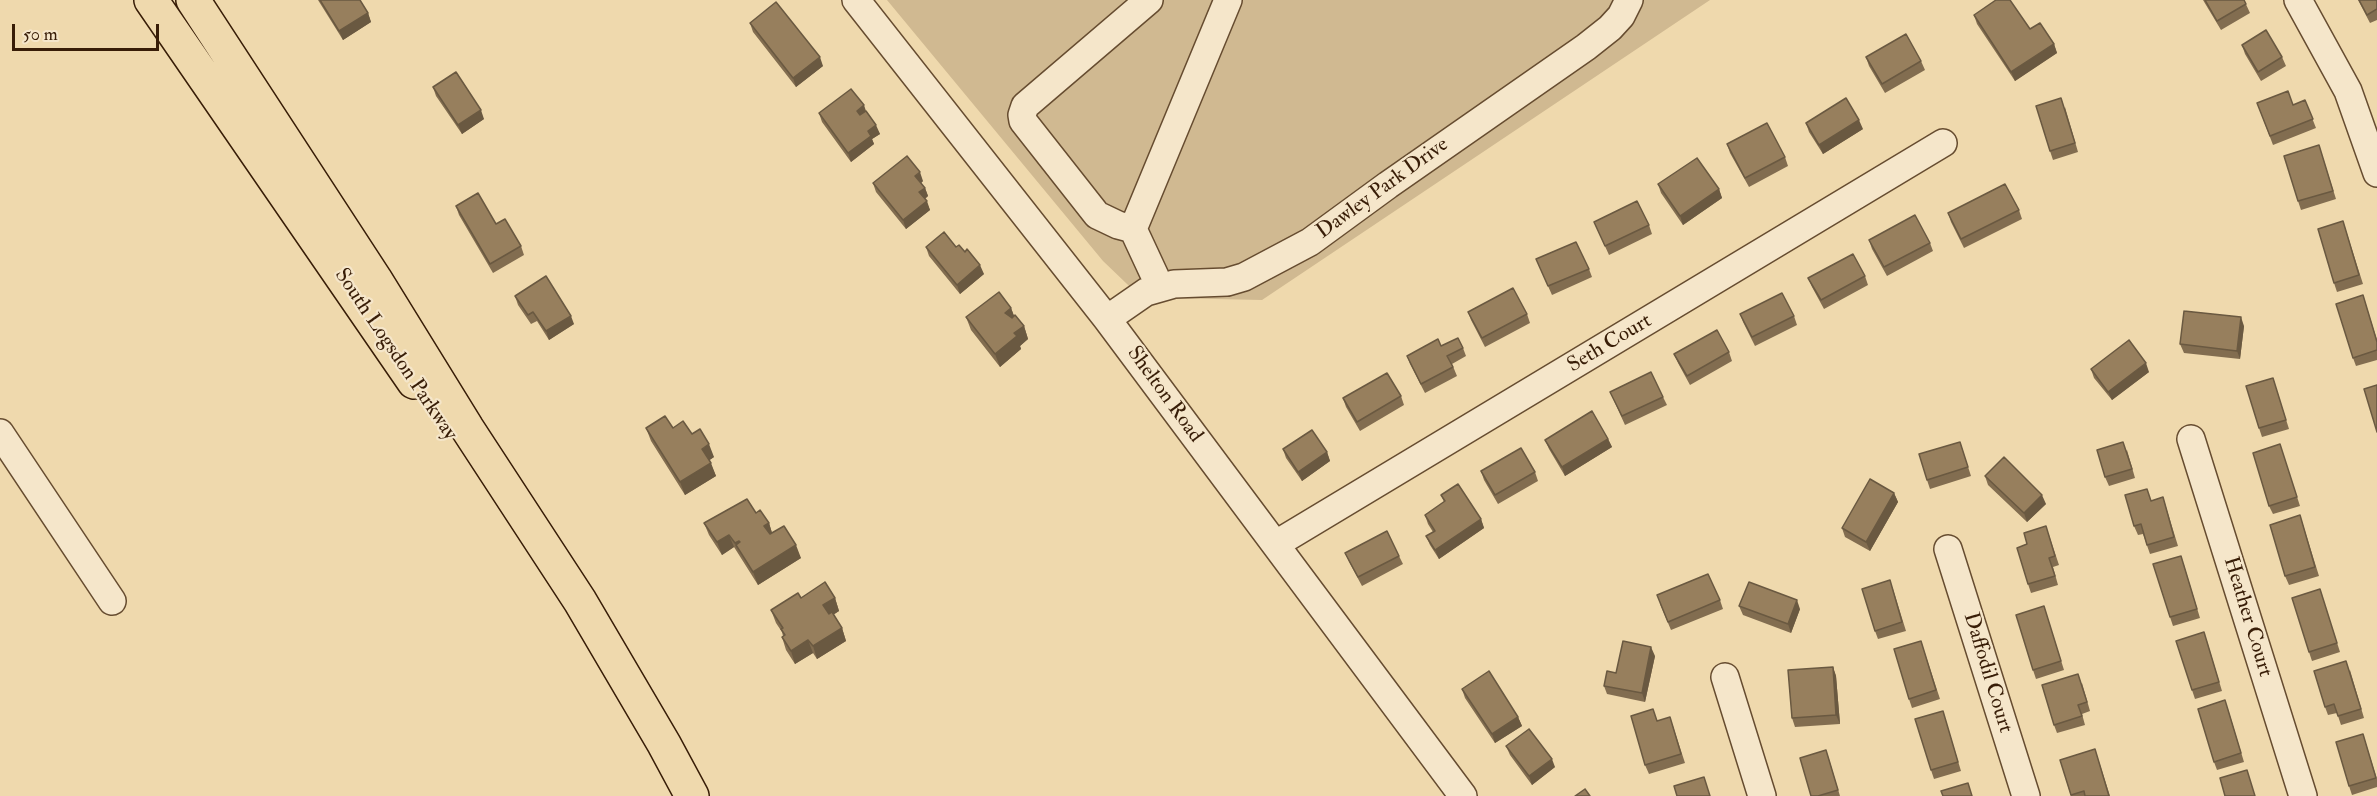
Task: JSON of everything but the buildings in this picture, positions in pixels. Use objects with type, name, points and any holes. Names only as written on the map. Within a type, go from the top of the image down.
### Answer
[{"type":"main road","name":"South Logsdon Parkway","points":[[151,0],[326,252],[567,609],[642,708]]},
{"type":"main road","name":"South Logsdon Parkway","points":[[193,0],[580,600],[692,796]]},
{"type":"street","name":"Shelton Road","points":[[856,0],[1107,319],[1463,796]]},
{"type":"street","points":[[1133,228],[1118,225],[1097,215],[1023,121],[1022,115],[1025,105],[1149,0]]},
{"type":"street","points":[[1160,286],[1133,228],[1228,0]]},
{"type":"street","name":"Dawley Park Drive","points":[[1107,319],[1134,299],[1160,286],[1227,282],[1252,273],[1310,242],[1388,184],[1586,47],[1616,22],[1629,0]]},
{"type":"street","points":[[2298,0],[2348,91],[2377,173]]},
{"type":"street","name":"Seth Court","points":[[1276,544],[1943,143]]},
{"type":"street","points":[[0,433],[112,601]]},
{"type":"street","name":"Heather Court","points":[[2191,439],[2303,796]]},
{"type":"street","name":"Daffodil Court","points":[[1948,549],[2026,796]]},
{"type":"street","points":[[1725,677],[1762,796]]},
{"type":"shaded area","points":[[887,0],[1710,0],[1262,300],[1169,298],[1150,306],[1103,261]]}]
